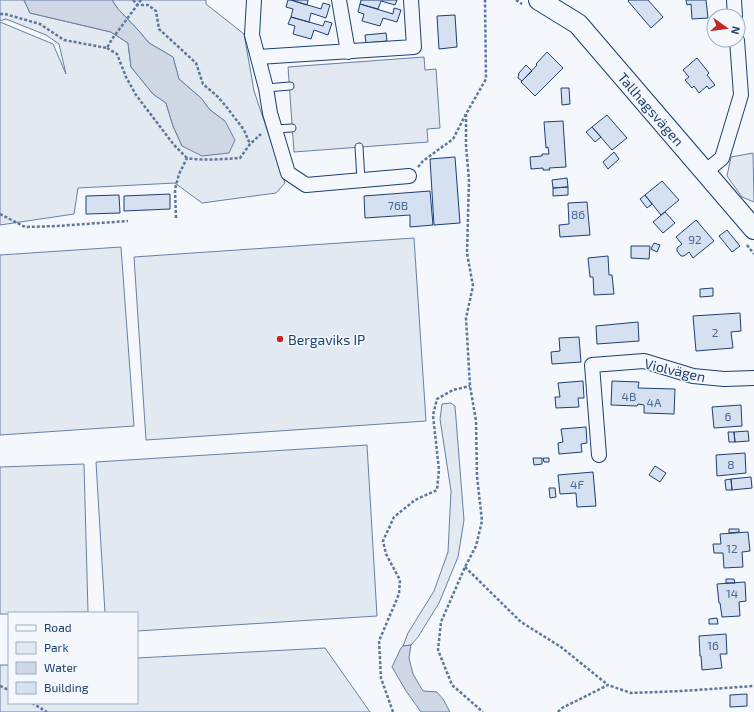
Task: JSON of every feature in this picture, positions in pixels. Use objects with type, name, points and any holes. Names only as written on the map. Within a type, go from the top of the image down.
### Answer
[{"type":"main road","name":"Tallhagsvägen","points":[[539,0],[578,24],[754,228]]},
{"type":"street","points":[[254,0],[252,35],[274,126],[288,173],[306,185],[409,176]]},
{"type":"street","points":[[338,0],[348,52]]},
{"type":"street","points":[[258,57],[414,48],[411,0]]},
{"type":"street","points":[[705,172],[722,158],[742,95],[738,48]]},
{"type":"street","name":"Violvägen","points":[[599,455],[592,365],[644,361],[693,376],[724,379],[754,378]]},
{"type":"lane","points":[[266,88],[290,86]]},
{"type":"lane","points":[[274,126],[292,128]]},
{"type":"lane","points":[[359,147],[361,180]]},
{"type":"path","points":[[132,0],[138,5],[148,5],[156,11],[159,29],[196,63],[203,84],[225,105],[244,130],[250,144]]},
{"type":"path","points":[[107,48],[141,0]]},
{"type":"path","points":[[409,176],[423,161],[453,139],[486,79],[485,0]]},
{"type":"path","points":[[0,14],[5,14],[40,24],[64,40],[107,48],[117,54],[126,77],[136,95],[174,145],[187,158],[240,158],[250,144],[274,126]]},
{"type":"path","points":[[466,114],[466,146],[469,180],[467,253],[473,286],[466,318],[470,386],[476,421],[477,476],[482,521],[476,546],[465,567],[441,622],[438,650],[452,685],[483,712]]},
{"type":"path","points":[[176,218],[175,188],[179,174],[187,158]]},
{"type":"path","points":[[0,214],[25,227],[128,221]]},
{"type":"path","points":[[393,712],[380,678],[380,641],[399,594],[400,580],[386,554],[384,541],[394,517],[415,500],[437,490],[439,470],[433,415],[437,399],[453,390],[470,386]]},
{"type":"path","points":[[465,567],[521,622],[561,647],[608,685],[631,693],[754,686]]},
{"type":"path","points":[[558,712],[562,708],[608,685]]},
{"type":"path","points":[[34,704],[47,712]]},
{"type":"green space","points":[[0,0],[24,0],[30,13],[111,32],[128,43],[131,67],[153,94],[166,103],[173,126],[182,146],[225,121],[210,110],[201,98],[179,79],[173,57],[149,43],[118,9],[112,0],[206,0],[206,4],[244,34],[254,91],[285,183],[276,193],[202,203],[175,183],[78,188],[74,214],[0,225],[0,22],[53,44],[66,74],[59,44],[46,35],[6,19],[0,21]]},
{"type":"green space","points":[[753,153],[754,202],[742,197],[727,176],[731,157]]},
{"type":"green space","name":"Bergaviks IP","points":[[414,238],[426,421],[146,440],[134,257]]},
{"type":"green space","points":[[121,247],[134,426],[0,435],[0,255]]},
{"type":"green space","points":[[451,403],[455,406],[464,520],[458,557],[439,603],[418,637],[411,645],[403,646],[408,633],[434,591],[448,552],[451,491],[440,419],[442,404]]},
{"type":"green space","points":[[367,445],[377,616],[138,631],[138,612],[105,612],[96,462]]},
{"type":"green space","points":[[84,464],[88,612],[8,612],[8,614],[0,614],[0,467]]},
{"type":"green space","points":[[325,648],[370,712],[0,712],[0,665],[8,665],[8,704],[138,704],[138,658]]},
{"type":"shaded area","points":[[424,57],[425,70],[436,69],[440,128],[427,129],[428,142],[294,152],[288,67]]},
{"type":"water","points":[[24,0],[112,0],[118,9],[149,43],[173,57],[179,79],[201,98],[210,110],[225,121],[235,140],[229,153],[202,156],[182,146],[173,126],[166,103],[153,94],[131,67],[128,43],[111,32],[30,13]]},
{"type":"water","points":[[411,645],[409,658],[413,674],[423,691],[437,692],[443,699],[450,712],[421,712],[406,691],[392,667],[401,648],[403,646]]},
{"type":"building","points":[[288,0],[321,9],[323,3],[330,5],[326,18],[311,13],[309,22],[291,17],[293,9],[286,7]]},
{"type":"building","points":[[291,0],[308,0],[307,5]]},
{"type":"building","points":[[361,0],[397,0],[395,5],[381,1],[378,9],[360,4]]},
{"type":"building","points":[[648,0],[663,17],[651,28],[628,1]]},
{"type":"building","points":[[686,0],[706,0],[706,18],[692,19],[691,4],[687,5]]},
{"type":"building","points":[[360,4],[393,14],[394,8],[401,10],[397,22],[383,18],[380,26],[362,21],[364,14],[358,12]]},
{"type":"building","points":[[455,15],[457,47],[439,49],[437,16]]},
{"type":"building","points":[[291,17],[323,26],[325,21],[332,23],[328,35],[314,30],[311,39],[293,34],[295,26],[288,24]]},
{"type":"building","points":[[386,33],[387,41],[366,43],[365,35]]},
{"type":"building","points":[[547,52],[563,68],[535,96],[521,82]]},
{"type":"building","points":[[697,58],[709,73],[707,75],[715,85],[709,89],[707,86],[699,93],[694,86],[692,88],[685,80],[689,77],[683,70]]},
{"type":"building","points":[[526,65],[532,71],[522,81],[518,78],[519,73]]},
{"type":"building","points":[[561,88],[569,88],[570,104],[562,105]]},
{"type":"building","points":[[607,115],[627,138],[612,150],[592,127]]},
{"type":"building","points":[[563,121],[566,167],[549,168],[550,170],[543,170],[543,168],[531,169],[530,157],[549,154],[548,147],[546,148],[544,122]]},
{"type":"building","points":[[592,127],[601,137],[595,142],[586,132]]},
{"type":"building","points":[[614,152],[619,159],[608,169],[603,162]]},
{"type":"building","points":[[455,157],[460,223],[434,225],[430,159]]},
{"type":"building","points":[[567,178],[568,187],[553,188],[552,180]]},
{"type":"building","points":[[662,181],[679,200],[661,215],[645,195]]},
{"type":"building","points":[[568,187],[568,195],[553,196],[553,188]]},
{"type":"building","points":[[430,191],[433,225],[410,227],[410,215],[365,218],[364,196]]},
{"type":"building","points":[[170,194],[170,209],[124,211],[124,196]]},
{"type":"building","points":[[119,195],[120,213],[86,214],[86,196]]},
{"type":"building","points":[[645,195],[652,204],[647,208],[640,199]]},
{"type":"building","points":[[587,202],[590,235],[560,237],[559,225],[569,224],[568,203]]},
{"type":"building","points":[[665,212],[675,223],[663,233],[653,222]]},
{"type":"building","points":[[696,220],[714,241],[693,258],[689,252],[684,256],[681,256],[677,251],[677,248],[682,244],[676,237]]},
{"type":"building","points":[[727,230],[740,246],[732,252],[719,236]]},
{"type":"building","points":[[654,243],[660,245],[657,252],[651,249]]},
{"type":"building","points":[[631,246],[650,246],[649,259],[631,258]]},
{"type":"building","points":[[608,256],[609,275],[612,275],[614,294],[594,295],[593,277],[590,277],[588,258]]},
{"type":"building","points":[[713,288],[713,296],[700,297],[700,289]]},
{"type":"building","points":[[740,313],[741,331],[731,332],[733,348],[696,351],[693,316]]},
{"type":"building","points":[[638,322],[639,341],[597,344],[596,326]]},
{"type":"building","points":[[579,337],[581,362],[552,364],[551,352],[560,351],[559,338]]},
{"type":"building","points":[[583,381],[584,398],[578,398],[579,407],[556,408],[555,397],[560,397],[558,383]]},
{"type":"building","points":[[612,381],[639,382],[638,388],[675,389],[674,414],[644,413],[644,405],[638,404],[637,406],[611,405]]},
{"type":"building","points":[[741,405],[742,426],[714,428],[712,407]]},
{"type":"building","points":[[586,427],[587,443],[581,444],[582,452],[559,454],[558,443],[563,442],[561,429]]},
{"type":"building","points":[[748,431],[749,441],[735,442],[734,432]]},
{"type":"building","points":[[728,432],[734,432],[735,442],[729,442]]},
{"type":"building","points":[[745,453],[746,473],[717,476],[716,455]]},
{"type":"building","points":[[533,458],[542,458],[542,464],[534,465]]},
{"type":"building","points":[[543,458],[549,458],[549,462],[544,462]]},
{"type":"building","points":[[655,466],[666,473],[660,482],[649,475]]},
{"type":"building","points":[[593,472],[596,506],[577,507],[576,493],[560,494],[558,475]]},
{"type":"building","points":[[751,477],[752,488],[732,490],[731,479]]},
{"type":"building","points":[[731,479],[732,490],[726,490],[725,480]]},
{"type":"building","points":[[549,488],[555,488],[556,497],[550,498]]},
{"type":"building","points":[[729,529],[739,529],[739,532],[729,533]]},
{"type":"building","points":[[748,532],[750,551],[742,552],[743,567],[724,568],[723,553],[714,553],[713,544],[721,544],[720,534]]},
{"type":"building","points":[[726,579],[734,579],[735,583],[726,583]]},
{"type":"building","points":[[745,582],[746,601],[739,602],[740,616],[722,617],[717,584]]},
{"type":"building","points":[[717,618],[718,624],[709,624],[709,619]]},
{"type":"building","points":[[726,634],[727,654],[720,654],[722,668],[702,670],[699,636]]},
{"type":"building","points":[[747,694],[747,706],[730,707],[730,695]]},
{"type":"place","name":"Bergaviks IP","points":[[280,339]]}]
